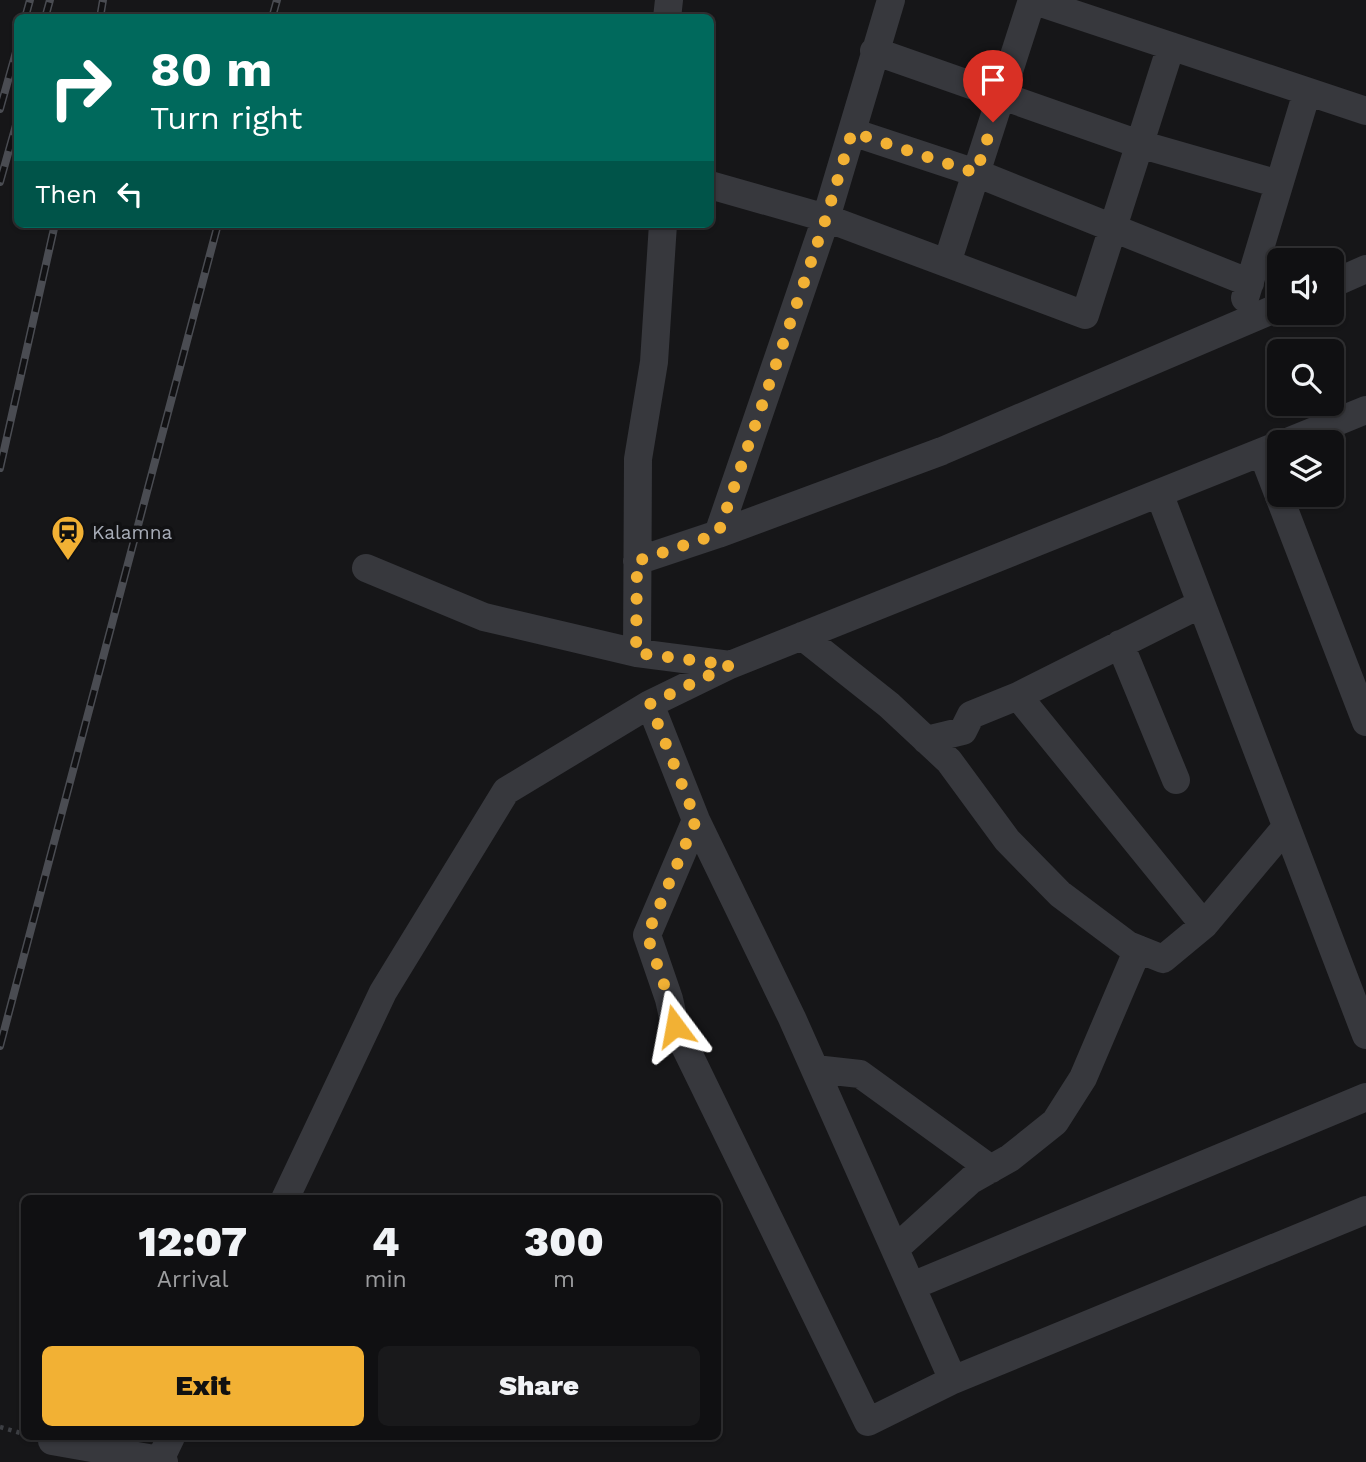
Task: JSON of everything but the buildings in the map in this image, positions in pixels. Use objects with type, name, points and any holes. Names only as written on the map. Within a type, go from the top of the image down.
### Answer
[{"type":"street","points":[[718,534],[826,218],[891,0]]},
{"type":"street","points":[[947,263],[1032,0],[1366,111]]},
{"type":"street","points":[[714,186],[826,218],[1085,315],[1171,46]]},
{"type":"street","points":[[874,51],[1139,144],[1279,184]]},
{"type":"street","points":[[1238,324],[1307,92]]},
{"type":"street","points":[[852,132],[976,173],[1250,283]]},
{"type":"street","points":[[636,653],[638,459],[654,362],[663,228]]},
{"type":"street","points":[[1344,279],[1366,269]]},
{"type":"street","points":[[637,561],[943,451],[1267,312]]},
{"type":"street","points":[[1317,430],[1366,410]]},
{"type":"street","points":[[287,1195],[383,992],[506,791],[650,704],[730,665],[1267,450]]},
{"type":"street","points":[[1159,493],[1366,1035]]},
{"type":"street","points":[[1295,507],[1366,722]]},
{"type":"street","points":[[366,568],[484,617],[636,653],[730,665]]},
{"type":"street","points":[[926,740],[963,731],[971,715],[1018,696],[1201,604]]},
{"type":"street","points":[[802,636],[889,705],[949,761],[1007,840],[1060,894],[1128,945],[1163,959],[1204,925],[1286,827]]},
{"type":"street","points":[[1120,645],[1176,780]]},
{"type":"street","points":[[1018,696],[1204,925]]},
{"type":"street","points":[[650,704],[696,820],[815,1069],[953,1380]]},
{"type":"street","points":[[696,820],[647,935],[669,999],[675,1026],[868,1422],[953,1380],[1366,1210]]},
{"type":"street","points":[[895,1249],[971,1180],[1010,1158],[1055,1122],[1083,1078],[1138,949]]},
{"type":"street","points":[[815,1069],[860,1074],[991,1169]]},
{"type":"street","points":[[912,1286],[1366,1097]]},
{"type":"street","points":[[52,1441],[165,1453]]},
{"type":"path","points":[[0,1427],[21,1433]]},
{"type":"railway","points":[[26,14],[30,0]]},
{"type":"railway","points":[[46,14],[50,0]]},
{"type":"railway","points":[[101,14],[103,0]]},
{"type":"railway","points":[[273,14],[277,0]]},
{"type":"railway","points":[[0,109],[14,59]]},
{"type":"railway","points":[[0,182],[14,132]]},
{"type":"railway","points":[[0,468],[54,228]]},
{"type":"railway","points":[[0,1046],[217,228]]},
{"type":"place","name":"Kalamna","points":[[68,562]]},
{"type":"route","points":[[675,1026],[669,999],[647,935],[696,820],[650,704],[730,665],[636,653],[637,561],[718,534],[826,218],[852,132],[976,173],[993,122]]}]
